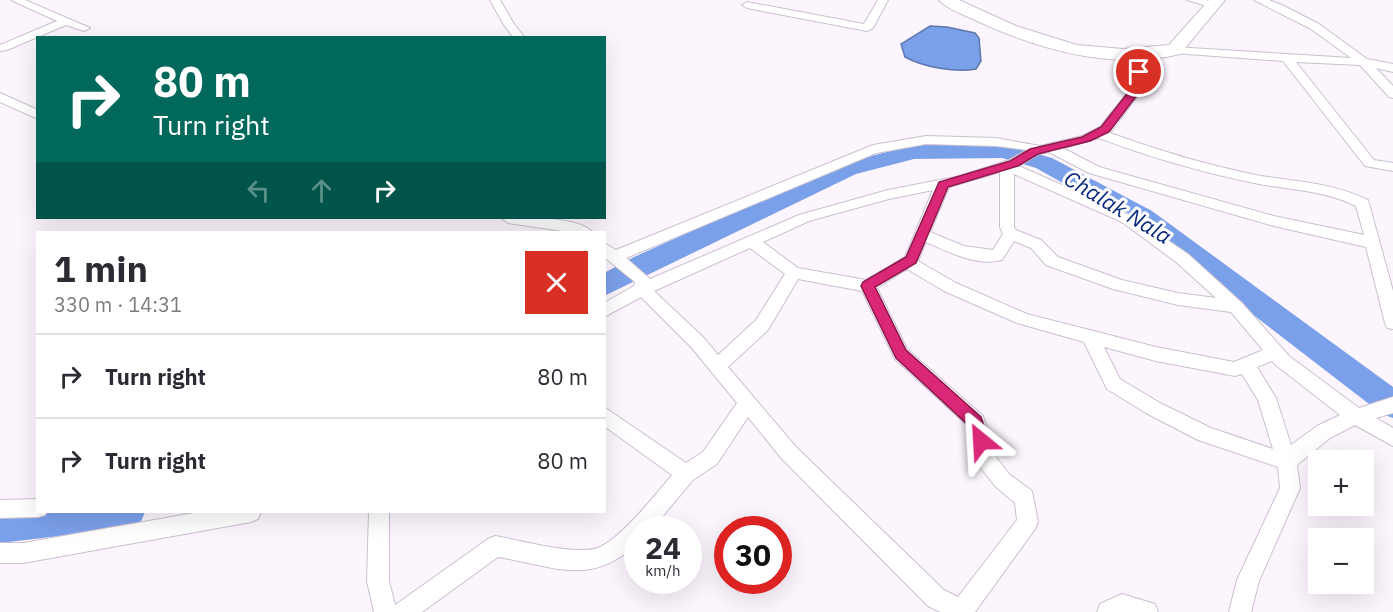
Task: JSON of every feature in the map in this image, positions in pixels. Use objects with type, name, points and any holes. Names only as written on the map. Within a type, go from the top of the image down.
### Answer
[{"type":"street","points":[[16,0],[84,28]]},
{"type":"street","points":[[495,0],[509,25],[518,36]]},
{"type":"street","points":[[747,5],[867,28],[883,0]]},
{"type":"street","points":[[949,0],[1001,27],[1070,48],[1112,54],[1174,50],[1362,62],[1393,68]]},
{"type":"street","points":[[1192,0],[1215,2]]},
{"type":"street","points":[[1259,0],[1293,14],[1332,37],[1362,62],[1393,94]]},
{"type":"street","points":[[1174,50],[1215,2]]},
{"type":"street","points":[[3,48],[65,21]]},
{"type":"street","points":[[606,310],[642,285],[804,218],[888,195],[943,184],[1011,164],[1041,150],[1086,139],[1105,130],[1136,90],[1142,53]]},
{"type":"street","points":[[1287,58],[1370,163],[1393,167]]},
{"type":"street","points":[[0,97],[36,114]]},
{"type":"street","points":[[1098,133],[1154,155],[1185,164],[1353,197],[1363,203],[1393,323]]},
{"type":"street","points":[[868,286],[901,354],[976,422],[987,460],[1002,480],[1025,498],[1028,522],[962,612],[936,598],[789,453],[698,343],[614,255],[873,149],[926,140],[996,142],[1030,146],[1094,170],[1274,221],[1374,243]]},
{"type":"street","points":[[1011,164],[1007,227],[1011,234],[1036,244],[1052,261],[1119,285],[1178,299],[1236,307]]},
{"type":"street","points":[[1011,164],[1127,219],[1182,258],[1236,307],[1283,361],[1375,410],[1393,438]]},
{"type":"street","points":[[752,241],[794,273],[868,286],[911,260],[943,184]]},
{"type":"street","points":[[524,219],[540,220],[582,231]]},
{"type":"street","points":[[922,234],[955,249],[980,256],[997,256],[1011,234]]},
{"type":"street","points":[[907,262],[950,287],[1023,319],[1156,354],[1235,369],[1275,352]]},
{"type":"street","points":[[717,366],[762,325],[794,273]]},
{"type":"street","points":[[1091,338],[1113,384],[1153,408],[1205,434],[1287,462]]},
{"type":"street","points":[[1240,612],[1248,580],[1290,488],[1287,462],[1267,398],[1245,364]]},
{"type":"street","points":[[379,513],[378,581],[387,610],[495,546],[573,559],[601,558],[629,537],[686,474],[710,458],[747,402]]},
{"type":"street","points":[[1287,462],[1306,442],[1343,420],[1375,410]]},
{"type":"street","points":[[606,416],[686,474]]},
{"type":"street","points":[[0,509],[36,507]]},
{"type":"street","points":[[0,553],[23,553],[245,513]]},
{"type":"street","points":[[1108,612],[1122,605],[1147,612]]},
{"type":"water","points":[[930,26],[975,33],[979,38],[981,61],[976,69],[940,68],[921,64],[905,57],[901,44]]},
{"type":"waterway","name":"Chalak Nala","points":[[606,285],[644,264],[848,169],[914,152],[1003,151],[1044,163],[1143,217],[1393,405]]},
{"type":"waterway","name":"Chalak Nala","points":[[0,526],[118,513]]},
{"type":"route","points":[[981,441],[976,422],[901,354],[868,286],[911,260],[943,184],[963,180],[1014,163],[1034,152],[1086,139],[1105,130],[1136,90],[1139,72]]}]
